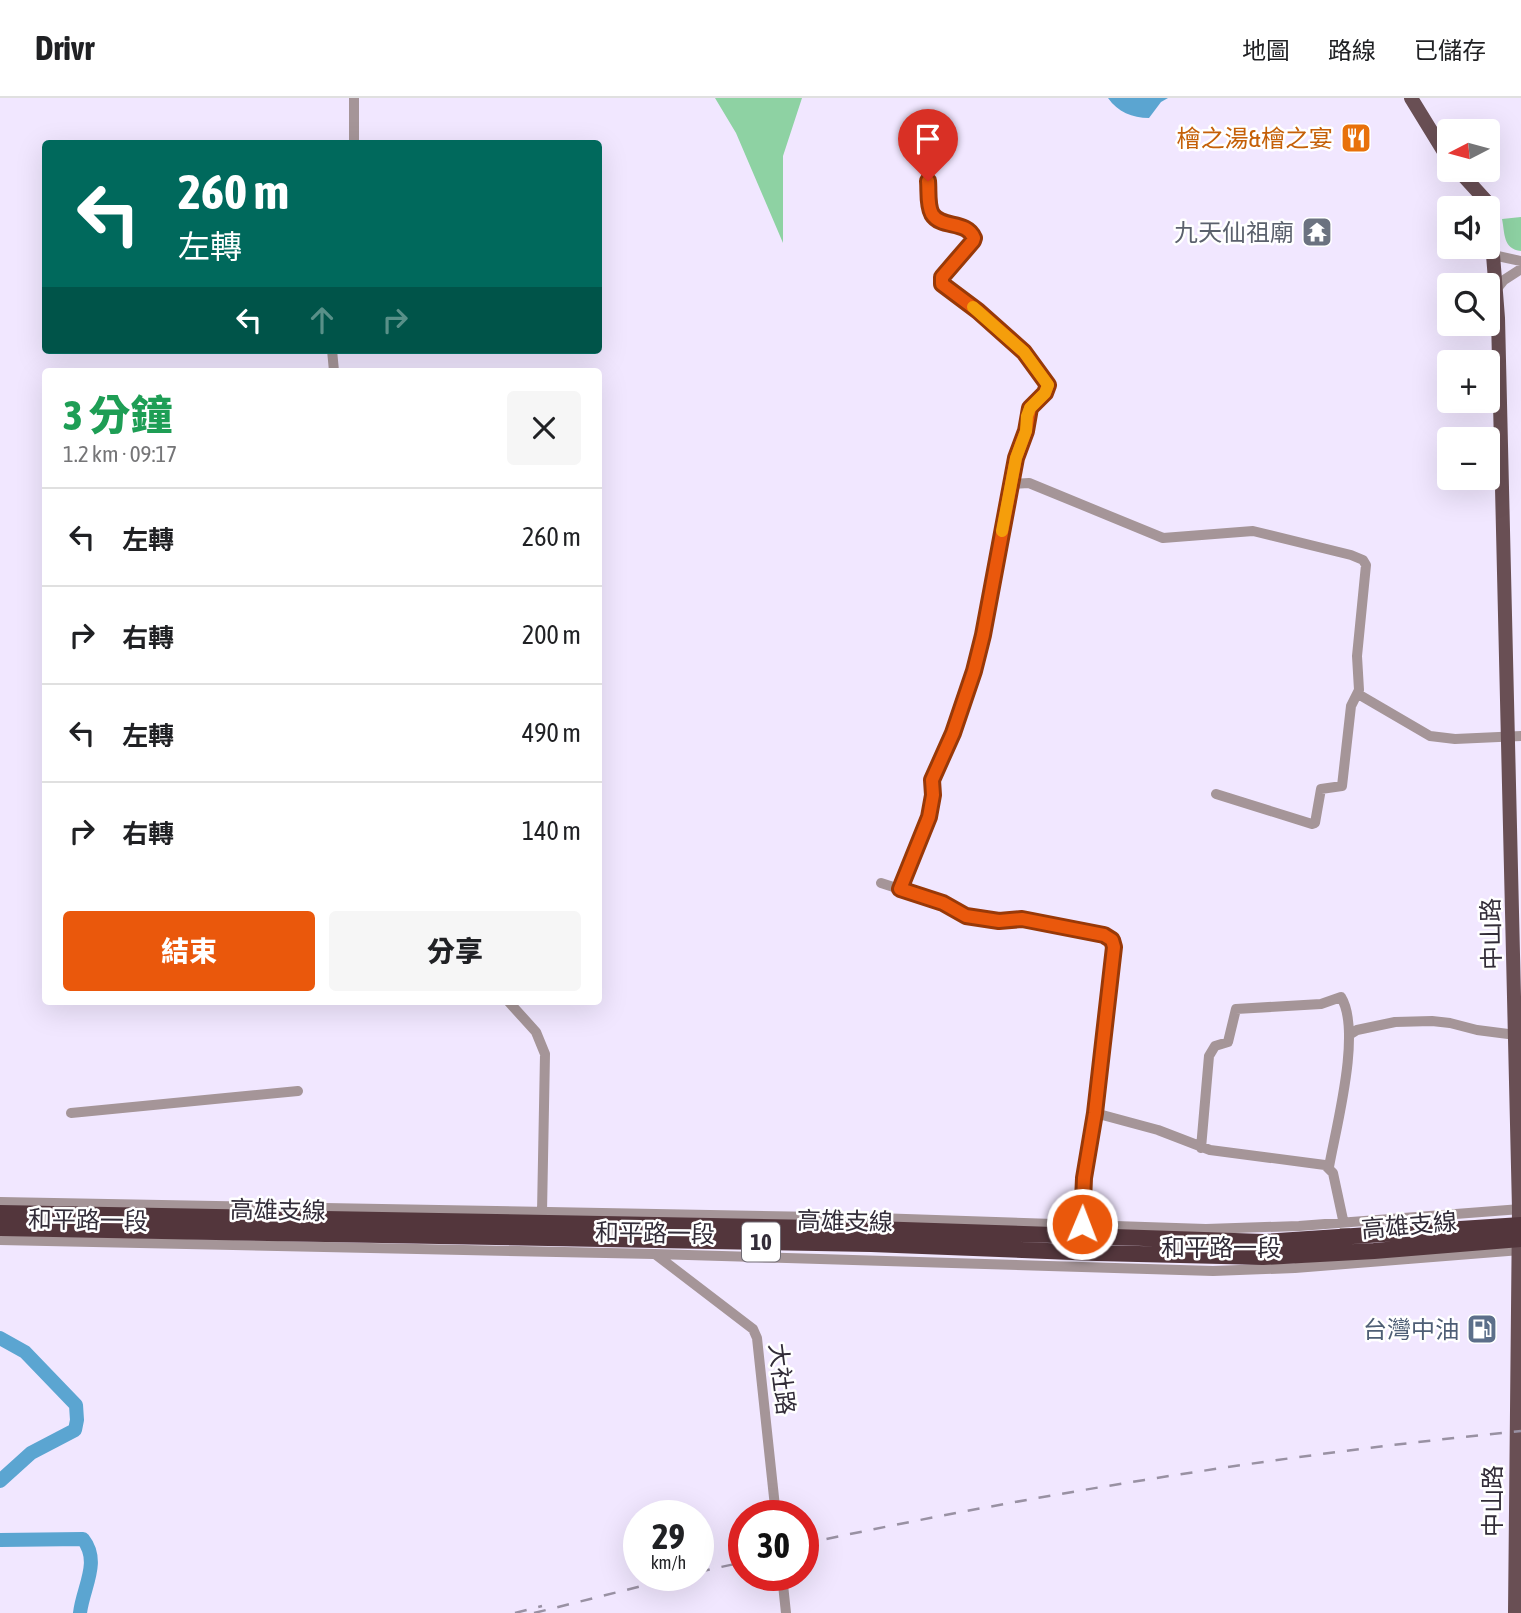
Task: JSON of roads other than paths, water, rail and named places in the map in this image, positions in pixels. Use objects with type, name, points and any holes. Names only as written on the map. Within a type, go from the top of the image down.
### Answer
[{"type":"highway","name":"高雄支線","points":[[0,1213],[873,1229],[1264,1242],[1520,1231]]},
{"type":"highway","name":"高雄支線","points":[[0,1228],[871,1244],[1263,1257],[1374,1251],[1520,1231]]},
{"type":"main road","points":[[1411,98],[1437,140]]},
{"type":"main road","name":"中山路","points":[[1469,182],[1482,196]]},
{"type":"main road","name":"中山路","points":[[1498,336],[1515,736],[1520,1231],[1515,1613]]},
{"type":"street","points":[[354,98],[354,140]]},
{"type":"street","points":[[900,889],[929,817],[933,795],[932,780],[953,733],[974,671],[1016,458],[1026,431],[1030,408],[1045,393],[1048,385],[1024,352],[978,311],[942,284],[942,277],[974,238],[967,229],[933,216],[930,210],[928,181],[920,153]]},
{"type":"street","points":[[1500,256],[1521,261]]},
{"type":"street","points":[[1500,285],[1521,269]]},
{"type":"street","points":[[1013,484],[1029,483],[1163,538],[1253,531],[1363,560],[1367,570],[1357,656],[1360,685],[1349,716],[1344,782],[1339,788],[1321,789],[1315,823],[1310,824],[1216,794]]},
{"type":"street","points":[[1358,694],[1430,736],[1455,739],[1515,736]]},
{"type":"street","points":[[881,883],[943,903],[966,916],[999,921],[1022,919],[1042,922],[1104,935],[1112,940],[1114,947],[1095,1113],[1084,1178],[1083,1266]]},
{"type":"street","points":[[1201,1148],[1209,1056],[1215,1046],[1228,1042],[1236,1009],[1321,1004],[1341,997],[1348,1021],[1348,1058],[1329,1167],[1337,1187],[1350,1263]]},
{"type":"street","points":[[512,1005],[536,1032],[545,1054],[542,1212]]},
{"type":"street","points":[[1349,1035],[1357,1030],[1395,1022],[1432,1021],[1516,1035]]},
{"type":"street","points":[[71,1113],[298,1091]]},
{"type":"street","points":[[1095,1113],[1158,1130],[1201,1148],[1329,1167]]},
{"type":"street","name":"和平路一段","points":[[0,1202],[1250,1229],[1344,1223],[1520,1231]]},
{"type":"street","name":"和平路一段","points":[[0,1220],[236,1226],[365,1209]]},
{"type":"street","points":[[1413,1258],[1437,1237],[1520,1231]]},
{"type":"street","name":"和平路一段","points":[[0,1240],[654,1254],[1213,1271],[1413,1258],[1520,1231]]},
{"type":"street","name":"大社路","points":[[654,1254],[752,1329],[757,1338],[774,1500]]},
{"type":"street","points":[[784,1591],[786,1613]]},
{"type":"water","points":[[1108,98],[1168,98],[1161,102],[1149,118],[1126,113]]},
{"type":"waterway","points":[[0,1338],[25,1352],[76,1405],[77,1420],[75,1430],[31,1453],[0,1481]]},
{"type":"waterway","points":[[0,1540],[83,1539],[91,1557],[91,1566],[80,1613]]},
{"type":"railway","points":[[819,1541],[982,1508],[1160,1477],[1521,1431]]},
{"type":"railway","points":[[714,1569],[728,1565]]},
{"type":"railway","points":[[534,1613],[623,1591]]},
{"type":"railway","points":[[515,1613],[542,1606]]},
{"type":"place","name":"檜之湯&檜之宴","points":[[1356,138]]},
{"type":"place","name":"九天仙祖廟","points":[[1317,232]]},
{"type":"place","name":"台灣中油","points":[[1482,1329]]}]
